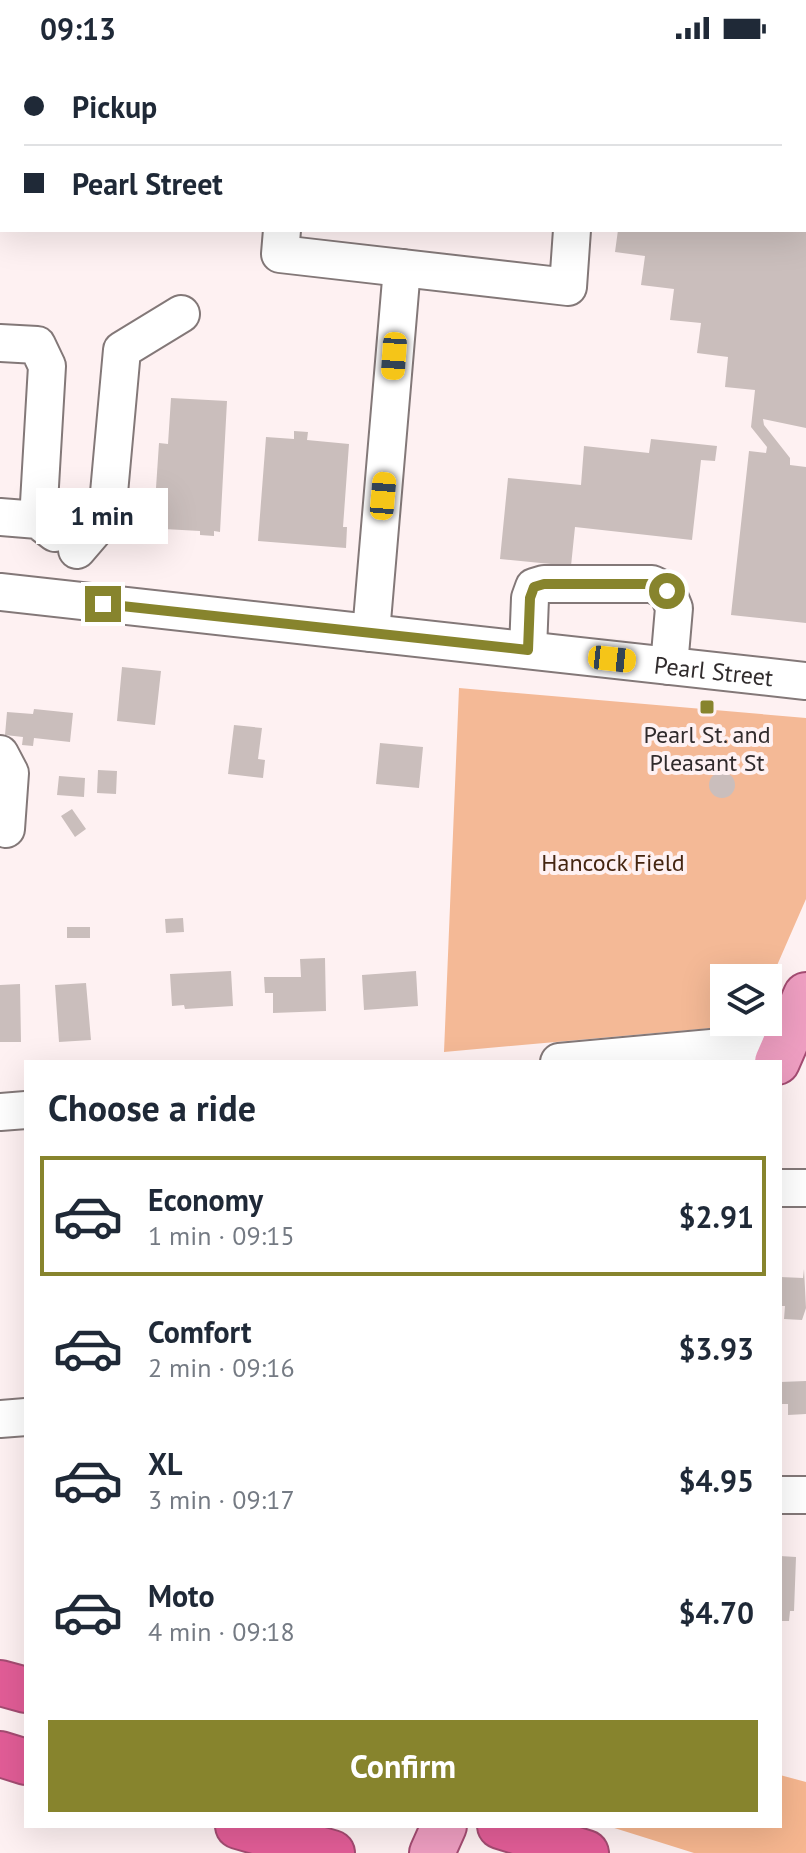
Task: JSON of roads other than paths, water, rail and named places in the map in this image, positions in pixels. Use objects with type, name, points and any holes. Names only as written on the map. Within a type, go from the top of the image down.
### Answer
[{"type":"highway","points":[[0,1683],[24,1689]]},
{"type":"highway","points":[[0,1754],[24,1761]]},
{"type":"highway","points":[[245,1828],[332,1853]]},
{"type":"highway","points":[[506,1828],[586,1853]]},
{"type":"main road","points":[[782,1051],[806,995]]},
{"type":"main road","points":[[432,1853],[443,1828]]},
{"type":"street","points":[[282,232],[280,254],[568,287],[572,232]]},
{"type":"street","points":[[371,633],[402,268]]},
{"type":"street","points":[[74,601],[77,550],[107,515],[122,350],[181,314]]},
{"type":"street","points":[[0,343],[37,345],[47,366],[38,520]]},
{"type":"street","points":[[0,517],[38,520],[77,550]]},
{"type":"street","points":[[528,650],[530,598],[534,587],[544,584],[652,584],[667,591],[674,608],[669,666]]},
{"type":"street","name":"Pearl Street","points":[[1,598],[74,601],[806,681]]},
{"type":"street","points":[[0,754],[10,773],[6,829]]},
{"type":"street","points":[[600,1060],[782,1051]]},
{"type":"street","points":[[0,1112],[24,1110]]},
{"type":"street","points":[[782,1188],[806,1188]]},
{"type":"street","points":[[0,1419],[24,1417]]},
{"type":"street","points":[[782,1495],[806,1495]]},
{"type":"place","name":"Pearl St. and Pleasant St","points":[[707,707]]},
{"type":"park label","name":"Hancock Field","points":[[613,862]]}]
